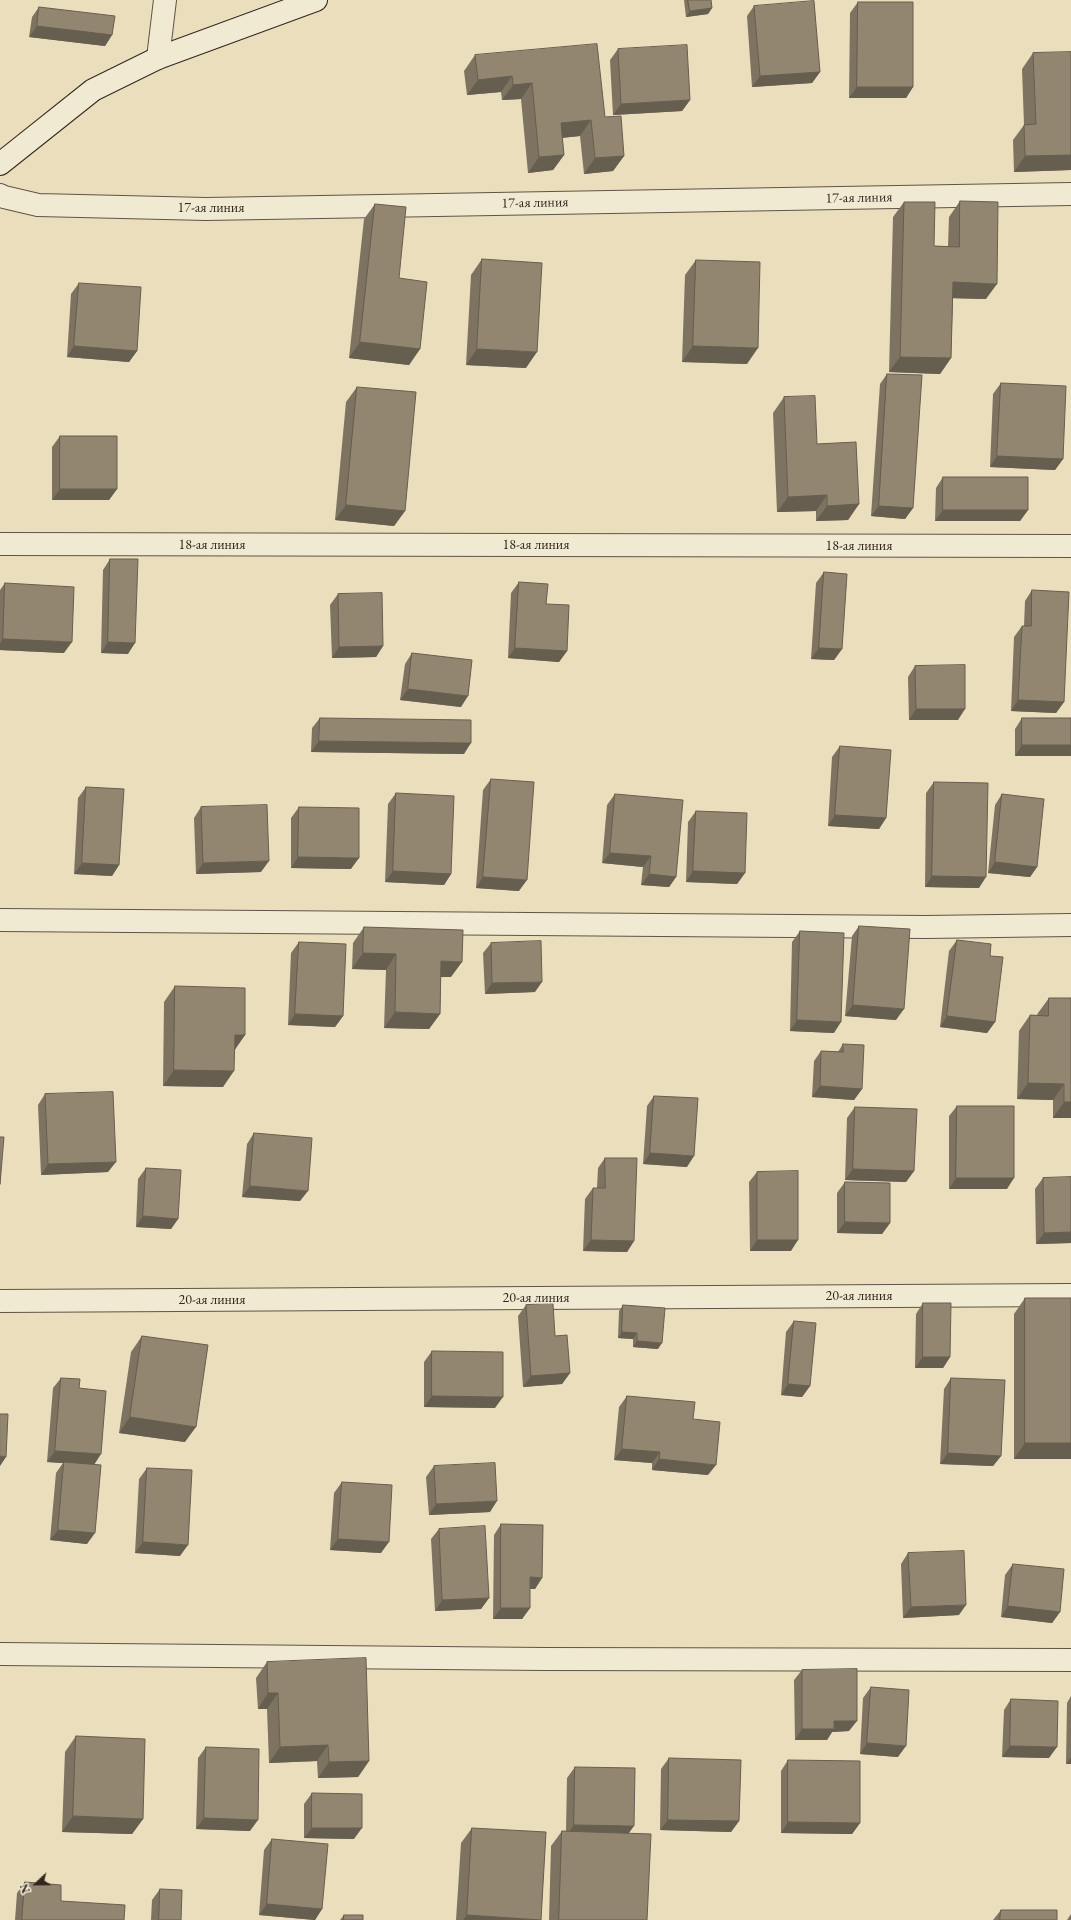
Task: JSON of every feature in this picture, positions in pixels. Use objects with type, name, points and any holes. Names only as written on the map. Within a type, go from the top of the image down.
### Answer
[{"type":"street","points":[[158,58],[165,0]]},
{"type":"street","points":[[0,164],[93,90],[158,58],[316,0]]},
{"type":"street","name":"17-ая линия","points":[[0,194],[4,197],[38,205],[206,209],[1071,194]]},
{"type":"street","name":"18-ая линия","points":[[0,544],[1071,546]]},
{"type":"street","points":[[0,920],[918,926],[1071,925]]},
{"type":"street","name":"20-ая линия","points":[[0,1301],[1071,1295]]},
{"type":"street","points":[[0,1654],[537,1659],[1071,1660]]},
{"type":"building","points":[[688,0],[711,0],[712,8],[690,11]]},
{"type":"building","points":[[814,1],[820,72],[760,76],[754,6]]},
{"type":"building","points":[[858,2],[913,2],[913,87],[857,87]]},
{"type":"building","points":[[39,7],[115,16],[112,35],[37,26]]},
{"type":"building","points":[[597,44],[605,117],[621,116],[624,156],[595,158],[591,120],[561,123],[564,155],[539,157],[532,83],[513,85],[512,76],[478,80],[475,55]]},
{"type":"building","points":[[687,45],[690,100],[621,104],[618,49]]},
{"type":"building","points":[[1071,52],[1071,155],[1025,156],[1024,125],[1036,124],[1033,53]]},
{"type":"building","points":[[960,201],[998,202],[997,284],[953,282],[951,358],[900,357],[904,202],[935,202],[934,246],[959,247]]},
{"type":"building","points":[[375,204],[406,207],[399,278],[427,282],[420,349],[360,342]]},
{"type":"building","points":[[482,259],[542,263],[537,352],[477,349]]},
{"type":"building","points":[[696,260],[760,262],[758,348],[693,346]]},
{"type":"building","points":[[79,283],[141,287],[137,351],[74,346]]},
{"type":"building","points":[[887,374],[922,375],[913,508],[879,506]]},
{"type":"building","points":[[1001,383],[1066,386],[1063,459],[997,456]]},
{"type":"building","points":[[357,387],[416,392],[405,511],[346,505]]},
{"type":"building","points":[[815,396],[817,444],[856,442],[859,504],[827,506],[827,495],[788,497],[784,397]]},
{"type":"building","points":[[60,436],[117,436],[117,489],[60,489]]},
{"type":"building","points":[[943,477],[1028,477],[1028,510],[943,510]]},
{"type":"building","points":[[110,559],[138,559],[135,643],[108,642]]},
{"type":"building","points":[[824,572],[847,574],[842,649],[819,648]]},
{"type":"building","points":[[519,582],[548,584],[546,604],[569,605],[567,651],[515,648]]},
{"type":"building","points":[[5,583],[74,587],[72,642],[3,639]]},
{"type":"building","points":[[1032,590],[1069,592],[1064,702],[1018,700],[1022,626],[1031,626]]},
{"type":"building","points":[[382,593],[383,646],[339,647],[338,594]]},
{"type":"building","points":[[412,653],[472,660],[468,696],[408,689]]},
{"type":"building","points":[[965,665],[965,709],[916,709],[915,666]]},
{"type":"building","points":[[320,718],[471,720],[471,743],[319,741]]},
{"type":"building","points":[[1022,718],[1071,718],[1071,745],[1022,745]]},
{"type":"building","points":[[840,746],[891,750],[886,818],[835,815]]},
{"type":"building","points":[[491,779],[534,782],[527,880],[483,877]]},
{"type":"building","points":[[934,782],[988,783],[986,877],[932,876]]},
{"type":"building","points":[[86,787],[124,789],[119,865],[82,863]]},
{"type":"building","points":[[396,793],[454,796],[451,874],[393,871]]},
{"type":"building","points":[[615,794],[683,800],[676,877],[649,874],[651,856],[610,853]]},
{"type":"building","points":[[1002,794],[1044,799],[1037,867],[995,862]]},
{"type":"building","points":[[267,805],[269,861],[203,863],[201,807]]},
{"type":"building","points":[[299,807],[359,808],[359,858],[298,857]]},
{"type":"building","points":[[696,811],[747,813],[745,873],[693,871]]},
{"type":"building","points":[[859,926],[910,929],[904,1009],[853,1005]]},
{"type":"building","points":[[364,927],[463,930],[462,962],[441,961],[440,1014],[395,1012],[396,954],[363,953]]},
{"type":"building","points":[[800,931],[844,933],[841,1022],[797,1020]]},
{"type":"building","points":[[957,940],[991,944],[990,956],[1003,957],[995,1022],[947,1016]]},
{"type":"building","points":[[541,941],[542,982],[492,983],[491,943]]},
{"type":"building","points":[[299,942],[346,944],[343,1016],[295,1014]]},
{"type":"building","points":[[175,986],[245,988],[245,1035],[235,1035],[234,1071],[174,1070]]},
{"type":"building","points":[[1049,998],[1071,998],[1071,1102],[1064,1102],[1064,1084],[1028,1083],[1030,1015],[1048,1016]]},
{"type":"building","points":[[843,1044],[864,1045],[862,1089],[820,1086],[821,1051],[843,1052]]},
{"type":"building","points":[[113,1092],[116,1162],[48,1164],[45,1094]]},
{"type":"building","points":[[654,1096],[698,1098],[694,1156],[650,1153]]},
{"type":"building","points":[[957,1106],[1014,1106],[1014,1178],[956,1178]]},
{"type":"building","points":[[855,1107],[917,1109],[914,1171],[853,1169]]},
{"type":"building","points":[[254,1133],[312,1138],[308,1191],[250,1186]]},
{"type":"building","points":[[0,1137],[4,1137],[0,1184]]},
{"type":"building","points":[[605,1158],[637,1158],[634,1241],[591,1240],[593,1188],[605,1188]]},
{"type":"building","points":[[146,1168],[181,1170],[178,1219],[143,1216]]},
{"type":"building","points":[[798,1171],[798,1240],[757,1240],[757,1172]]},
{"type":"building","points":[[1071,1177],[1071,1232],[1044,1233],[1043,1178]]},
{"type":"building","points":[[845,1182],[890,1183],[890,1223],[845,1222]]},
{"type":"building","points":[[1025,1298],[1071,1298],[1071,1443],[1025,1443]]},
{"type":"building","points":[[923,1303],[951,1303],[950,1357],[923,1357]]},
{"type":"building","points":[[553,1304],[555,1336],[567,1335],[570,1373],[531,1376],[526,1305]]},
{"type":"building","points":[[623,1305],[665,1308],[662,1343],[637,1341],[637,1333],[622,1332]]},
{"type":"building","points":[[794,1321],[816,1323],[810,1386],[788,1384]]},
{"type":"building","points":[[142,1336],[208,1345],[196,1427],[130,1417]]},
{"type":"building","points":[[432,1351],[503,1352],[503,1397],[432,1396]]},
{"type":"building","points":[[61,1378],[80,1379],[79,1388],[106,1391],[101,1454],[55,1451]]},
{"type":"building","points":[[951,1378],[1005,1380],[1001,1456],[948,1453]]},
{"type":"building","points":[[627,1396],[695,1402],[693,1419],[720,1422],[716,1465],[659,1459],[660,1452],[622,1449]]},
{"type":"building","points":[[0,1414],[8,1414],[6,1457],[0,1456]]},
{"type":"building","points":[[64,1462],[101,1465],[95,1533],[58,1530]]},
{"type":"building","points":[[495,1463],[497,1501],[436,1504],[434,1466]]},
{"type":"building","points":[[147,1468],[192,1470],[188,1545],[143,1542]]},
{"type":"building","points":[[342,1482],[392,1485],[389,1542],[338,1539]]},
{"type":"building","points":[[501,1524],[543,1525],[542,1578],[530,1577],[530,1608],[501,1608]]},
{"type":"building","points":[[485,1526],[489,1598],[442,1600],[439,1529]]},
{"type":"building","points":[[964,1551],[966,1605],[911,1607],[908,1553]]},
{"type":"building","points":[[1013,1564],[1064,1569],[1060,1612],[1008,1606]]},
{"type":"building","points":[[366,1658],[369,1761],[329,1762],[328,1745],[280,1747],[278,1693],[268,1693],[267,1662]]},
{"type":"building","points":[[857,1669],[857,1721],[834,1721],[834,1729],[802,1729],[802,1670]]},
{"type":"building","points":[[871,1687],[909,1690],[906,1746],[867,1743]]},
{"type":"building","points":[[1011,1699],[1058,1701],[1057,1747],[1010,1746]]},
{"type":"building","points":[[76,1736],[145,1739],[143,1819],[73,1816]]},
{"type":"building","points":[[206,1747],[259,1749],[258,1820],[204,1818]]},
{"type":"building","points":[[669,1758],[741,1760],[739,1821],[668,1820]]},
{"type":"building","points":[[788,1760],[860,1761],[860,1823],[788,1822]]},
{"type":"building","points":[[575,1767],[635,1768],[634,1826],[574,1825]]},
{"type":"building","points":[[312,1793],[362,1794],[362,1828],[312,1828]]},
{"type":"building","points":[[472,1828],[546,1832],[541,1920],[467,1915]]},
{"type":"building","points":[[562,1831],[651,1834],[647,1920],[559,1920]]},
{"type":"building","points":[[272,1839],[328,1844],[322,1909],[267,1904]]},
{"type":"building","points":[[25,1882],[61,1885],[61,1901],[125,1905],[124,1920],[22,1920]]},
{"type":"building","points":[[160,1889],[182,1890],[181,1920],[159,1920]]},
{"type":"building","points":[[1001,1910],[1057,1910],[1057,1920],[1000,1920]]},
{"type":"building","points":[[344,1915],[363,1915],[363,1920],[344,1920]]}]
